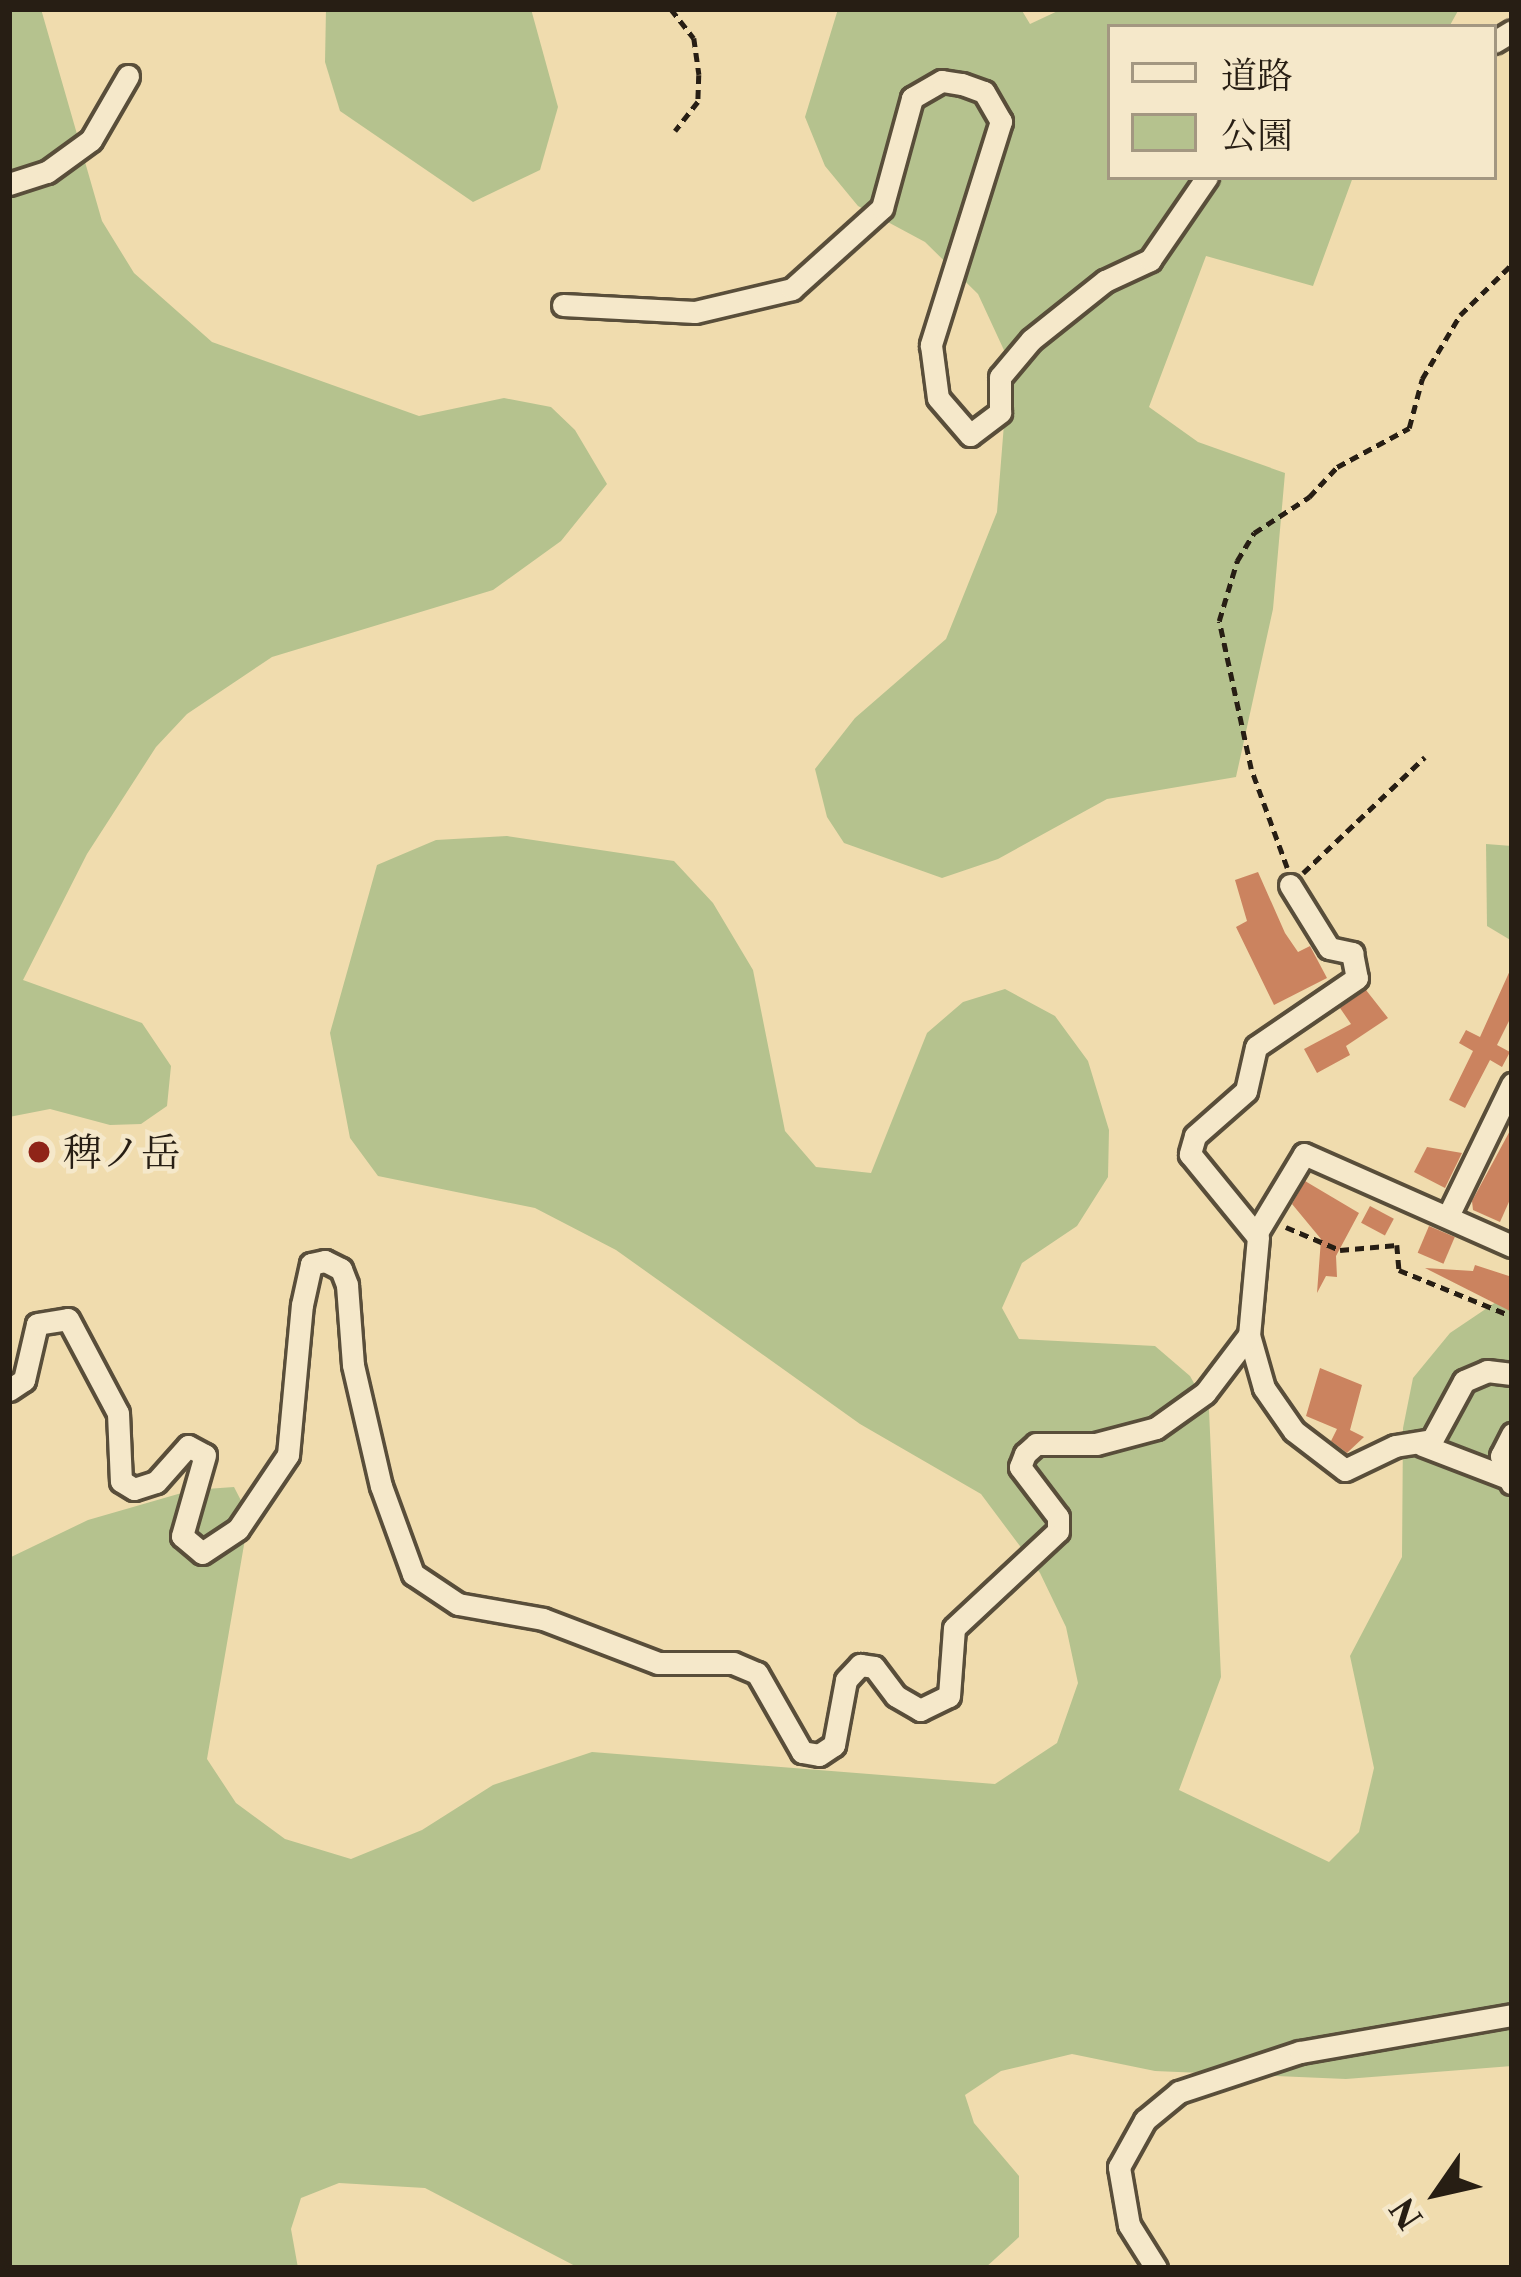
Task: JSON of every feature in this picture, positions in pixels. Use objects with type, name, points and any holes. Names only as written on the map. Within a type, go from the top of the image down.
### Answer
[{"type":"street","points":[[9,184],[47,172],[91,140],[128,76]]},
{"type":"street","points":[[563,305],[695,312],[792,289],[881,208],[912,98],[942,81],[962,84],[984,92],[1001,122],[931,344],[938,398],[970,435],[1000,412],[1000,377],[1031,340],[1105,280],[1150,260],[1205,180]]},
{"type":"street","points":[[1262,1224],[1197,1170],[1195,1136],[1246,1091],[1256,1047],[1357,978],[1352,952],[1329,948],[1290,885]]},
{"type":"street","points":[[1448,1216],[1512,1084]]},
{"type":"street","points":[[1510,1481],[1422,1445],[1395,1446],[1345,1470],[1294,1431],[1264,1388],[1249,1335],[1262,1224],[1304,1154],[1511,1242]]},
{"type":"street","points":[[9,1390],[24,1381],[37,1324],[68,1319],[118,1413],[121,1481],[134,1489],[156,1482],[188,1446],[205,1455],[182,1536],[202,1552],[238,1529],[288,1455],[302,1305],[311,1264],[326,1261],[341,1269],[347,1285],[353,1365],[381,1486],[413,1574],[458,1604],[543,1619],[658,1663],[733,1663],[757,1673],[802,1752],[819,1755],[834,1744],[846,1681],[860,1665],[874,1666],[896,1696],[920,1710],[949,1696],[954,1628],[1058,1531],[1058,1517],[1020,1467],[1024,1454],[1036,1444],[1096,1444],[1156,1428],[1205,1393],[1249,1335]]},
{"type":"street","points":[[1422,1445],[1448,1417],[1464,1381],[1487,1371],[1512,1374]]},
{"type":"street","points":[[1510,1481],[1501,1456],[1512,1434]]},
{"type":"street","points":[[1156,2268],[1129,2225],[1119,2167],[1145,2120],[1179,2092],[1300,2052],[1512,2014]]},
{"type":"path","points":[[671,9],[694,38],[699,75],[698,102],[675,131]]},
{"type":"path","points":[[1425,757],[1290,885],[1251,769],[1219,621],[1237,561],[1254,533],[1309,497],[1337,467],[1409,428],[1423,379],[1460,315],[1512,264]]},
{"type":"path","points":[[1262,1224],[1340,1250],[1396,1245],[1400,1270],[1512,1316]]},
{"type":"green space","points":[[9,9],[41,9],[102,221],[134,273],[212,342],[419,416],[504,398],[551,407],[575,430],[607,484],[561,541],[493,590],[272,657],[187,714],[156,747],[87,854],[23,980],[142,1023],[171,1066],[167,1106],[141,1124],[110,1125],[50,1109],[9,1117]]},
{"type":"green space","points":[[326,9],[531,9],[558,107],[540,170],[473,202],[340,111],[325,62]]},
{"type":"green space","points":[[838,9],[1021,9],[1030,24],[1062,9],[1459,9],[1451,24],[1107,24],[1107,180],[1352,180],[1313,286],[1206,256],[1149,407],[1198,442],[1285,473],[1273,609],[1236,777],[1107,799],[998,859],[942,878],[844,843],[827,817],[815,769],[855,718],[946,639],[997,512],[1009,361],[978,294],[925,242],[858,206],[825,166],[805,117]]},
{"type":"green space","points":[[507,836],[674,861],[713,903],[753,970],[785,1131],[816,1167],[871,1173],[927,1033],[963,1002],[1005,989],[1055,1016],[1088,1061],[1109,1130],[1108,1177],[1077,1226],[1022,1263],[1002,1308],[1019,1339],[1155,1346],[1190,1376],[1209,1410],[1221,1677],[1179,1790],[1329,1862],[1359,1832],[1374,1768],[1350,1656],[1402,1557],[1403,1428],[1413,1378],[1450,1333],[1499,1300],[1512,1305],[1512,2066],[1346,2079],[1155,2071],[1072,2054],[1001,2071],[965,2095],[974,2123],[1019,2176],[1019,2237],[985,2268],[579,2268],[425,2188],[339,2183],[301,2198],[291,2229],[298,2268],[9,2268],[9,1558],[88,1520],[192,1490],[234,1487],[249,1516],[207,1759],[236,1803],[285,1839],[351,1859],[422,1830],[493,1785],[592,1752],[995,1784],[1057,1743],[1078,1683],[1066,1627],[1040,1573],[981,1494],[860,1424],[616,1250],[535,1208],[378,1176],[350,1138],[330,1033],[377,865],[436,840]]},
{"type":"green space","points":[[1486,844],[1512,846],[1512,941],[1487,926]]},
{"type":"building","points":[[1258,872],[1285,933],[1298,952],[1310,946],[1327,978],[1274,1005],[1236,927],[1247,921],[1235,880]]},
{"type":"building","points":[[1512,966],[1512,1015],[1497,1045],[1510,1052],[1502,1067],[1490,1060],[1465,1108],[1449,1100],[1473,1051],[1459,1043],[1466,1030],[1480,1037]]},
{"type":"building","points":[[1366,990],[1388,1018],[1346,1046],[1350,1055],[1317,1073],[1304,1049],[1351,1024],[1340,1008]]},
{"type":"building","points":[[1512,1127],[1512,1195],[1500,1222],[1473,1210],[1472,1201]]},
{"type":"building","points":[[1427,1147],[1462,1153],[1445,1188],[1414,1172]]},
{"type":"building","points":[[1305,1181],[1359,1213],[1336,1256],[1337,1277],[1326,1276],[1317,1293],[1321,1239],[1292,1204]]},
{"type":"building","points":[[1370,1206],[1394,1219],[1385,1235],[1361,1223]]},
{"type":"building","points":[[1429,1226],[1455,1237],[1443,1264],[1418,1253]]},
{"type":"building","points":[[1475,1265],[1512,1277],[1512,1312],[1425,1268],[1473,1271]]},
{"type":"building","points":[[1320,1368],[1362,1385],[1350,1430],[1364,1437],[1347,1453],[1331,1441],[1337,1429],[1306,1416]]},
{"type":"place","name":"稗ノ岳","points":[[39,1152]]}]
